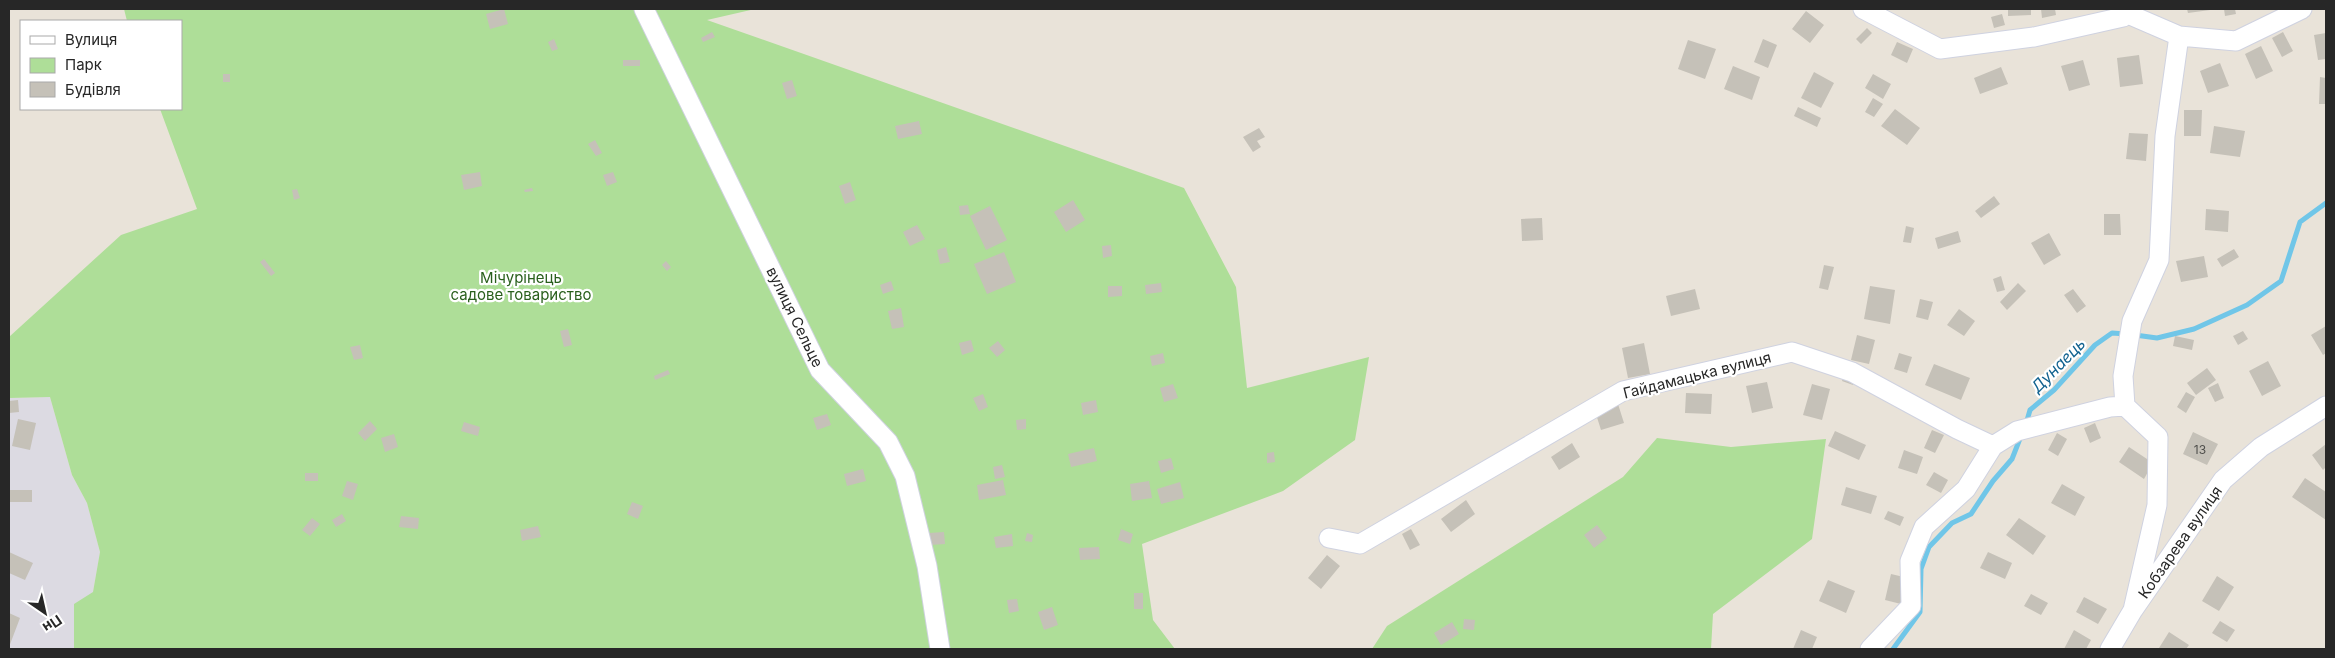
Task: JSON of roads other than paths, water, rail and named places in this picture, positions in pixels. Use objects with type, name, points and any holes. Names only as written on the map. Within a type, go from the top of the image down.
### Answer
[{"type":"street","name":"вулиця Сельце","points":[[644,9],[820,370],[888,442],[905,476],[927,566],[940,649]]},
{"type":"street","points":[[1863,9],[1940,49],[2034,37],[2123,17],[2128,11],[2179,36],[2236,41],[2302,9]]},
{"type":"street","points":[[2110,649],[2133,610],[2156,505],[2158,437],[2125,406],[2123,376],[2132,321],[2159,260],[2165,136],[2179,36]]},
{"type":"street","name":"Гайдамацька вулиця","points":[[1329,538],[1360,544],[1623,391],[1792,352],[1852,372],[1957,429],[1993,446]]},
{"type":"street","points":[[1870,649],[1911,606],[1910,561],[1924,527],[1966,489],[1993,446],[2025,429],[2110,407],[2125,406]]},
{"type":"street","name":"Кобзарева вулиця","points":[[2133,610],[2223,480],[2261,447],[2326,406]]},
{"type":"waterway","name":"Дунаець","points":[[2135,335],[2157,338],[2194,329],[2247,305],[2281,281],[2300,222],[2326,203]]},
{"type":"waterway","name":"Дунаець","points":[[2026,424],[2030,410],[2054,390],[2095,345],[2112,333],[2126,334]]},
{"type":"waterway","name":"Дунаець","points":[[1893,649],[1920,612],[1921,569],[1929,547],[1952,523],[1971,514],[1993,481],[2012,459],[2021,436]]},
{"type":"park label","name":"Мічурінець садове товариство","points":[[521,286]]}]
